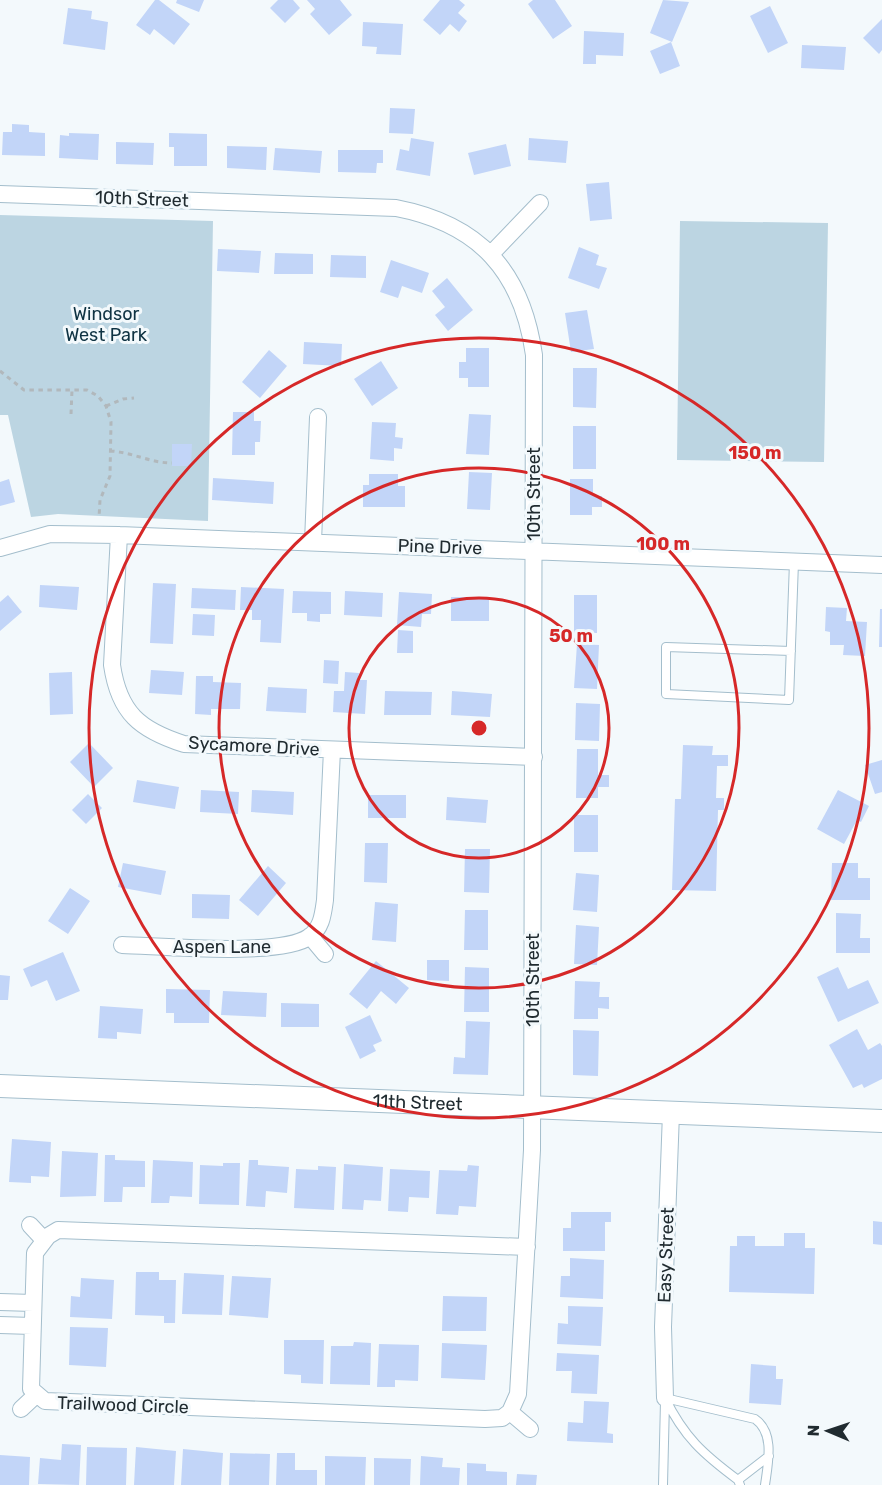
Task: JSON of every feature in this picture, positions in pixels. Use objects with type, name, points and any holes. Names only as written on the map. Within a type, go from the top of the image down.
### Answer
[{"type":"street","name":"10th Street","points":[[0,194],[396,208],[418,212],[469,234],[491,254],[518,295],[531,335],[534,355],[532,1107],[527,1247]]},
{"type":"street","points":[[491,254],[540,203]]},
{"type":"street","points":[[313,542],[318,417]]},
{"type":"street","name":"Pine Drive","points":[[0,548],[50,534],[119,535],[882,565]]},
{"type":"street","name":"Sycamore Drive","points":[[119,535],[112,665],[119,694],[136,721],[158,735],[184,744],[534,757]]},
{"type":"street","points":[[325,954],[310,936],[320,924],[325,900],[332,750]]},
{"type":"street","name":"Aspen Lane","points":[[122,945],[267,949],[298,944],[310,936]]},
{"type":"street","name":"11th Street","points":[[0,1086],[882,1121]]},
{"type":"street","name":"Easy Street","points":[[665,1398],[663,1328],[671,1113]]},
{"type":"street","points":[[30,1225],[44,1240],[63,1229],[527,1247],[518,1394],[510,1412],[530,1429]]},
{"type":"street","name":"Trailwood Circle","points":[[44,1240],[35,1253],[30,1383],[36,1395],[45,1401],[485,1419],[502,1418],[510,1412]]},
{"type":"street","points":[[0,1302],[33,1304]]},
{"type":"street","points":[[0,1325],[32,1326]]},
{"type":"street","points":[[21,1409],[36,1395]]},
{"type":"lane","points":[[791,651],[666,647],[666,694],[789,700],[791,651],[794,562]]},
{"type":"lane","points":[[665,1398],[755,1419],[766,1431],[769,1456],[765,1485]]},
{"type":"lane","points":[[665,1398],[679,1426],[691,1442],[739,1482],[769,1456]]},
{"type":"lane","points":[[663,1485],[665,1398]]},
{"type":"path","points":[[0,371],[24,390],[87,390],[98,396],[106,406],[111,422],[110,477],[100,500],[98,535]]},
{"type":"path","points":[[71,414],[72,390]]},
{"type":"path","points":[[106,406],[123,399],[134,398]]},
{"type":"path","points":[[110,451],[125,451],[155,463],[172,463]]},
{"type":"green space","name":"Windsor West Park","points":[[0,215],[213,221],[208,521],[58,514],[31,517],[8,415],[0,415]]},
{"type":"green space","points":[[680,221],[828,223],[824,462],[677,460]]},
{"type":"building","points":[[155,0],[159,0],[190,24],[174,45],[154,29],[150,35],[136,25]]},
{"type":"building","points":[[177,0],[204,0],[199,12],[176,3]]},
{"type":"building","points":[[278,0],[293,0],[300,8],[285,23],[270,8]]},
{"type":"building","points":[[307,0],[340,0],[352,15],[329,35],[310,14],[315,9]]},
{"type":"building","points":[[440,0],[459,0],[465,5],[458,13],[467,21],[459,32],[450,24],[440,35],[423,20]]},
{"type":"building","points":[[533,0],[555,0],[572,26],[553,39],[528,4]]},
{"type":"building","points":[[663,0],[689,2],[672,42],[650,33]]},
{"type":"building","points":[[770,6],[788,43],[768,53],[750,16]]},
{"type":"building","points":[[68,8],[92,11],[91,19],[108,22],[105,50],[63,44]]},
{"type":"building","points":[[882,19],[882,50],[879,54],[863,38]]},
{"type":"building","points":[[363,22],[403,24],[401,55],[376,54],[377,47],[362,46]]},
{"type":"building","points":[[584,31],[624,33],[623,56],[596,55],[596,64],[583,64]]},
{"type":"building","points":[[671,42],[680,66],[660,74],[650,51]]},
{"type":"building","points":[[802,45],[846,47],[844,70],[801,68]]},
{"type":"building","points":[[390,108],[415,109],[413,134],[389,133]]},
{"type":"building","points":[[12,124],[29,125],[29,132],[45,133],[45,156],[2,155],[3,132],[12,132]]},
{"type":"building","points":[[69,133],[99,134],[98,160],[59,158],[60,135],[69,136]]},
{"type":"building","points":[[169,133],[207,134],[207,166],[174,166],[174,147],[169,147]]},
{"type":"building","points":[[411,138],[434,142],[430,176],[396,170],[400,149],[409,151]]},
{"type":"building","points":[[529,138],[568,141],[566,163],[528,160]]},
{"type":"building","points":[[116,142],[154,143],[153,165],[116,164]]},
{"type":"building","points":[[506,144],[511,166],[474,175],[468,153]]},
{"type":"building","points":[[227,146],[267,147],[266,170],[227,168]]},
{"type":"building","points":[[275,148],[322,151],[320,173],[273,170]]},
{"type":"building","points":[[338,150],[383,150],[383,163],[377,163],[376,173],[338,172]]},
{"type":"building","points":[[609,182],[612,219],[590,221],[586,184]]},
{"type":"building","points":[[579,247],[599,255],[596,265],[607,268],[599,289],[568,278]]},
{"type":"building","points":[[218,249],[261,251],[259,273],[217,271]]},
{"type":"building","points":[[275,253],[313,254],[313,274],[274,274]]},
{"type":"building","points":[[331,255],[366,256],[366,278],[330,277]]},
{"type":"building","points":[[391,260],[429,273],[422,293],[402,286],[398,298],[380,292]]},
{"type":"building","points":[[447,278],[473,310],[448,331],[435,315],[445,307],[432,291]]},
{"type":"building","points":[[587,310],[594,349],[571,352],[565,313]]},
{"type":"building","points":[[304,342],[342,344],[341,366],[303,364]]},
{"type":"building","points":[[466,348],[489,348],[489,387],[468,387],[468,378],[459,378],[459,362],[466,362]]},
{"type":"building","points":[[269,350],[287,366],[260,398],[242,382]]},
{"type":"building","points":[[381,361],[398,388],[372,406],[354,379]]},
{"type":"building","points":[[573,368],[597,368],[596,408],[573,407]]},
{"type":"building","points":[[233,412],[254,412],[254,421],[261,421],[260,442],[255,442],[255,455],[232,455]]},
{"type":"building","points":[[469,414],[491,415],[489,455],[466,454]]},
{"type":"building","points":[[372,422],[396,423],[395,437],[403,438],[402,449],[394,448],[394,461],[370,459]]},
{"type":"building","points":[[573,426],[596,426],[596,469],[573,469]]},
{"type":"building","points":[[172,444],[192,444],[191,466],[172,466]]},
{"type":"building","points":[[469,472],[492,473],[490,510],[467,509]]},
{"type":"building","points":[[369,474],[398,474],[398,486],[405,486],[405,507],[363,507],[363,485],[369,485]]},
{"type":"building","points":[[213,478],[274,482],[273,504],[212,500]]},
{"type":"building","points":[[9,479],[15,502],[0,506],[0,482]]},
{"type":"building","points":[[570,479],[593,479],[593,496],[602,496],[602,507],[592,507],[592,515],[570,515]]},
{"type":"building","points":[[153,583],[176,584],[173,644],[150,643]]},
{"type":"building","points":[[40,585],[79,587],[77,610],[39,607]]},
{"type":"building","points":[[241,587],[284,589],[281,643],[260,642],[261,620],[252,620],[252,610],[240,610]]},
{"type":"building","points":[[192,588],[236,590],[235,610],[191,608]]},
{"type":"building","points":[[293,591],[331,592],[331,614],[320,614],[320,622],[307,621],[307,613],[292,613]]},
{"type":"building","points":[[345,591],[383,593],[382,617],[344,615]]},
{"type":"building","points":[[399,592],[432,594],[431,614],[422,614],[421,627],[397,625]]},
{"type":"building","points":[[8,595],[22,612],[0,631],[0,602]]},
{"type":"building","points":[[574,595],[597,595],[597,633],[574,633]]},
{"type":"building","points":[[451,597],[489,597],[489,621],[451,621]]},
{"type":"building","points":[[826,607],[847,608],[846,621],[867,622],[865,656],[843,655],[844,645],[830,645],[830,632],[825,631]]},
{"type":"building","points":[[880,609],[882,609],[882,647],[879,647]]},
{"type":"building","points":[[193,614],[215,615],[214,636],[192,635]]},
{"type":"building","points":[[398,630],[413,631],[413,653],[397,653]]},
{"type":"building","points":[[577,644],[599,645],[597,689],[574,688]]},
{"type":"building","points":[[324,660],[339,661],[338,684],[323,683]]},
{"type":"building","points":[[151,670],[184,672],[182,695],[149,693]]},
{"type":"building","points":[[72,672],[73,714],[50,715],[49,673]]},
{"type":"building","points":[[345,672],[359,673],[358,680],[367,680],[365,714],[333,712],[334,691],[344,691]]},
{"type":"building","points":[[196,676],[213,676],[213,682],[241,683],[240,709],[211,709],[211,715],[195,714]]},
{"type":"building","points":[[268,687],[307,689],[306,713],[266,711]]},
{"type":"building","points":[[385,691],[432,692],[431,715],[384,715]]},
{"type":"building","points":[[452,691],[492,694],[490,717],[451,715]]},
{"type":"building","points":[[576,703],[600,704],[599,741],[575,740]]},
{"type":"building","points":[[89,743],[113,768],[94,787],[70,762]]},
{"type":"building","points":[[683,745],[713,746],[712,755],[728,755],[728,766],[717,766],[716,798],[724,798],[724,810],[718,810],[716,891],[672,890],[675,799],[681,799]]},
{"type":"building","points":[[577,749],[598,749],[598,775],[609,775],[609,787],[598,787],[598,798],[576,798]]},
{"type":"building","points":[[882,760],[882,792],[875,794],[865,765]]},
{"type":"building","points":[[137,780],[179,787],[175,809],[133,802]]},
{"type":"building","points":[[201,790],[239,792],[238,814],[200,812]]},
{"type":"building","points":[[252,790],[294,792],[293,815],[251,812]]},
{"type":"building","points":[[838,790],[869,806],[861,822],[857,820],[844,844],[817,829]]},
{"type":"building","points":[[88,794],[102,808],[86,824],[72,810]]},
{"type":"building","points":[[368,795],[406,795],[406,818],[368,818]]},
{"type":"building","points":[[447,797],[488,800],[486,823],[446,820]]},
{"type":"building","points":[[574,815],[598,815],[598,852],[574,852]]},
{"type":"building","points":[[365,843],[388,843],[387,883],[364,882]]},
{"type":"building","points":[[465,849],[490,849],[489,893],[464,892]]},
{"type":"building","points":[[123,863],[166,871],[161,895],[118,887]]},
{"type":"building","points":[[832,863],[858,863],[858,878],[870,878],[870,900],[831,900]]},
{"type":"building","points":[[268,866],[286,883],[258,916],[239,900]]},
{"type":"building","points":[[576,873],[599,875],[597,912],[573,910]]},
{"type":"building","points":[[70,888],[90,901],[68,934],[48,921]]},
{"type":"building","points":[[192,894],[230,895],[229,919],[192,918]]},
{"type":"building","points":[[375,902],[398,904],[396,942],[372,940]]},
{"type":"building","points":[[465,910],[488,910],[488,950],[464,950]]},
{"type":"building","points":[[836,913],[861,914],[860,938],[870,938],[870,953],[836,953]]},
{"type":"building","points":[[576,925],[599,927],[597,965],[574,964]]},
{"type":"building","points":[[63,952],[80,991],[56,1001],[47,980],[31,987],[23,969]]},
{"type":"building","points":[[427,960],[449,960],[449,981],[427,980]]},
{"type":"building","points":[[376,961],[409,988],[396,1004],[381,991],[367,1009],[349,994]]},
{"type":"building","points":[[465,967],[489,968],[489,1012],[464,1012]]},
{"type":"building","points":[[838,967],[848,989],[868,980],[879,1003],[838,1022],[817,977]]},
{"type":"building","points":[[0,975],[10,976],[8,1000],[0,1000]]},
{"type":"building","points":[[575,981],[600,982],[599,997],[609,997],[609,1009],[598,1008],[598,1019],[574,1019]]},
{"type":"building","points":[[166,989],[210,990],[209,1023],[174,1023],[174,1013],[166,1013]]},
{"type":"building","points":[[223,991],[267,993],[266,1017],[221,1015]]},
{"type":"building","points":[[281,1003],[319,1004],[319,1027],[281,1027]]},
{"type":"building","points":[[100,1006],[143,1009],[141,1034],[117,1032],[117,1039],[98,1038]]},
{"type":"building","points":[[370,1015],[382,1041],[373,1045],[376,1051],[360,1059],[345,1027]]},
{"type":"building","points":[[466,1021],[490,1022],[488,1075],[453,1074],[454,1057],[465,1058]]},
{"type":"building","points":[[857,1029],[868,1050],[880,1043],[882,1046],[882,1079],[864,1088],[862,1084],[853,1088],[829,1045]]},
{"type":"building","points":[[573,1030],[599,1031],[598,1076],[573,1075]]},
{"type":"building","points":[[12,1139],[51,1142],[49,1177],[31,1176],[31,1183],[9,1182]]},
{"type":"building","points":[[62,1151],[98,1153],[96,1196],[60,1197]]},
{"type":"building","points":[[105,1155],[115,1155],[115,1160],[145,1161],[145,1187],[123,1187],[122,1202],[104,1202]]},
{"type":"building","points":[[153,1160],[193,1162],[192,1197],[170,1196],[169,1203],[151,1203]]},
{"type":"building","points":[[249,1160],[258,1160],[258,1165],[289,1167],[287,1193],[266,1191],[265,1207],[246,1206]]},
{"type":"building","points":[[223,1163],[240,1163],[239,1205],[199,1204],[200,1165],[223,1166]]},
{"type":"building","points":[[344,1164],[383,1167],[381,1201],[364,1200],[363,1210],[342,1209]]},
{"type":"building","points":[[468,1165],[479,1166],[476,1207],[459,1206],[458,1215],[436,1214],[439,1170],[467,1171]]},
{"type":"building","points":[[318,1166],[336,1167],[334,1210],[294,1208],[296,1169],[318,1170]]},
{"type":"building","points":[[390,1169],[430,1171],[429,1198],[409,1197],[408,1212],[388,1211]]},
{"type":"building","points":[[571,1212],[611,1212],[611,1222],[605,1222],[605,1251],[563,1251],[563,1228],[571,1228]]},
{"type":"building","points":[[873,1221],[882,1222],[882,1245],[873,1244]]},
{"type":"building","points":[[784,1233],[805,1233],[805,1248],[815,1248],[814,1294],[729,1292],[730,1246],[737,1246],[737,1236],[755,1236],[755,1246],[784,1246]]},
{"type":"building","points":[[570,1258],[604,1260],[603,1299],[560,1297],[561,1276],[570,1276]]},
{"type":"building","points":[[136,1272],[159,1272],[159,1280],[176,1280],[175,1323],[164,1323],[164,1316],[135,1315]]},
{"type":"building","points":[[184,1273],[224,1275],[222,1315],[182,1314]]},
{"type":"building","points":[[232,1276],[271,1278],[268,1318],[229,1315]]},
{"type":"building","points":[[81,1278],[114,1280],[112,1319],[70,1317],[71,1296],[80,1297]]},
{"type":"building","points":[[443,1296],[487,1297],[486,1331],[442,1331]]},
{"type":"building","points":[[568,1306],[603,1307],[601,1346],[557,1344],[558,1323],[568,1324]]},
{"type":"building","points":[[70,1327],[108,1328],[106,1367],[69,1365]]},
{"type":"building","points":[[284,1340],[324,1340],[323,1384],[301,1383],[301,1375],[284,1374]]},
{"type":"building","points":[[354,1342],[371,1343],[370,1385],[330,1384],[331,1346],[353,1346]]},
{"type":"building","points":[[442,1343],[487,1345],[485,1380],[441,1378]]},
{"type":"building","points":[[379,1344],[419,1345],[418,1381],[395,1380],[395,1387],[377,1387]]},
{"type":"building","points":[[557,1353],[599,1355],[597,1394],[571,1393],[572,1371],[556,1371]]},
{"type":"building","points":[[751,1364],[776,1366],[776,1379],[783,1379],[781,1405],[749,1403]]},
{"type":"building","points":[[584,1401],[609,1402],[607,1433],[613,1434],[613,1443],[567,1441],[568,1422],[583,1423]]},
{"type":"building","points":[[62,1444],[81,1445],[79,1485],[38,1484],[40,1458],[61,1460]]},
{"type":"building","points":[[87,1447],[127,1448],[126,1485],[86,1485]]},
{"type":"building","points":[[136,1447],[176,1451],[174,1485],[134,1485]]},
{"type":"building","points":[[183,1449],[223,1453],[221,1485],[181,1485]]},
{"type":"building","points":[[230,1453],[270,1454],[269,1485],[229,1485]]},
{"type":"building","points":[[277,1453],[295,1453],[295,1470],[317,1470],[317,1485],[276,1485]]},
{"type":"building","points":[[0,1455],[30,1457],[29,1485],[0,1485]]},
{"type":"building","points":[[325,1456],[366,1457],[365,1485],[325,1485]]},
{"type":"building","points":[[421,1456],[443,1458],[442,1467],[460,1468],[459,1485],[420,1485]]},
{"type":"building","points":[[374,1458],[411,1459],[410,1485],[374,1485]]},
{"type":"building","points":[[467,1463],[486,1464],[486,1471],[507,1472],[507,1485],[467,1485]]},
{"type":"building","points":[[517,1474],[537,1475],[536,1485],[516,1485]]}]
